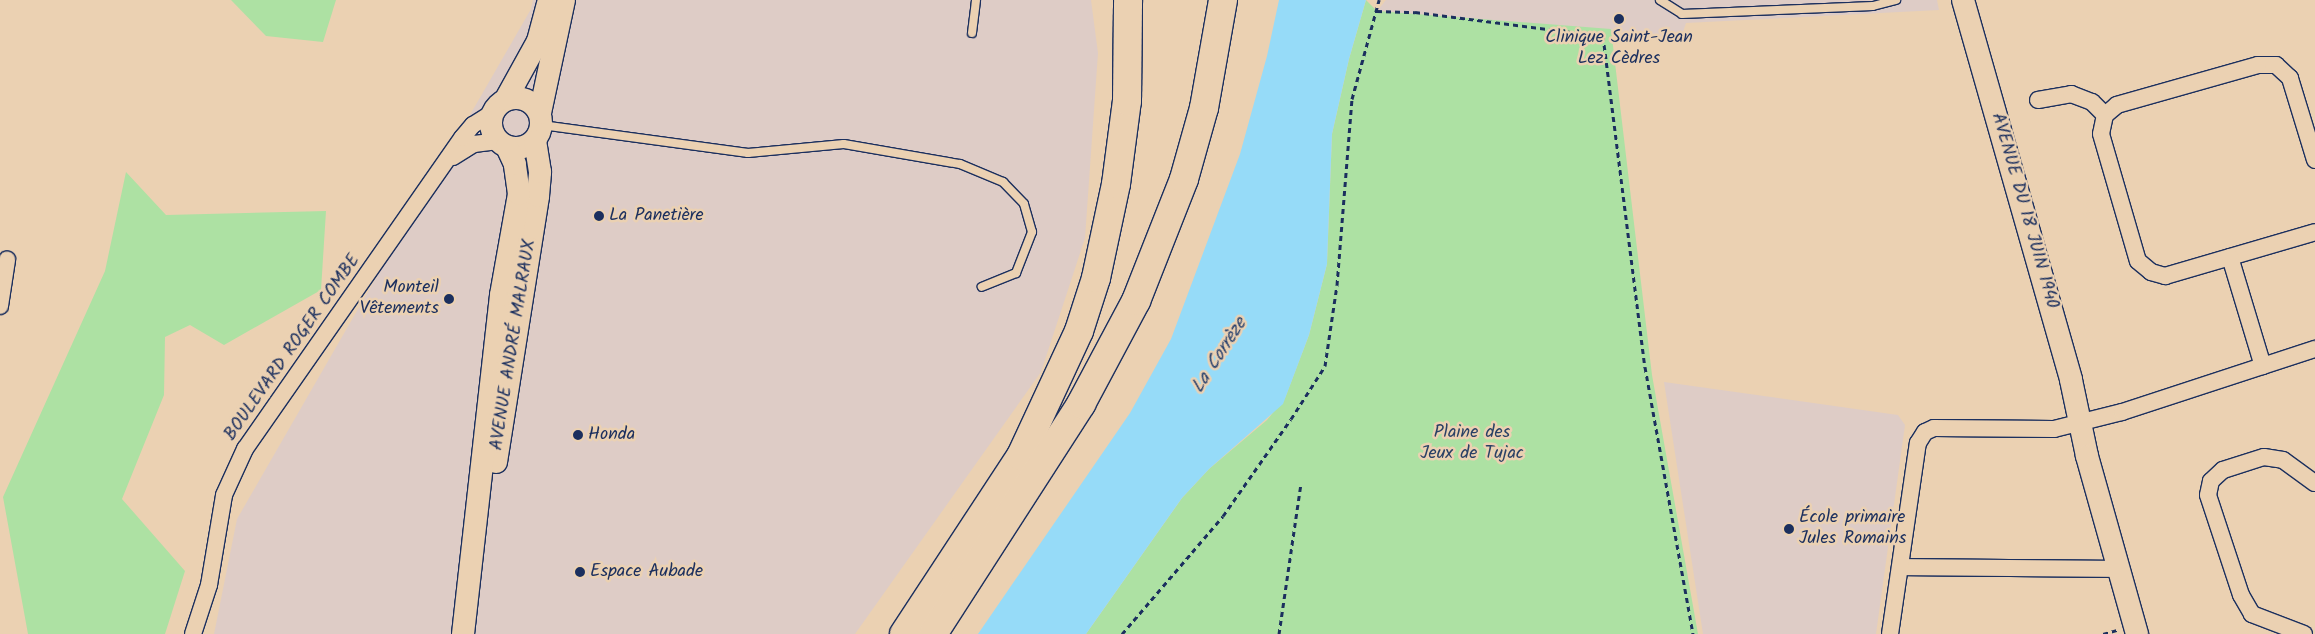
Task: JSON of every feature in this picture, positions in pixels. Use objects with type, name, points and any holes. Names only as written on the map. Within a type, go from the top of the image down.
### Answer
[{"type":"highway","points":[[904,634],[1021,456],[1079,331],[1096,278],[1116,184],[1127,101],[1128,0]]},
{"type":"highway","points":[[933,634],[1081,404],[1136,302],[1184,179],[1204,108],[1223,0]]},
{"type":"street","points":[[549,0],[538,41],[490,123],[502,144],[517,149],[539,125],[564,0]]},
{"type":"street","name":"AVENUE DU 18 JUIN 1940","points":[[1963,0],[2082,422],[2087,456],[2137,634]]},
{"type":"street","points":[[2315,160],[2290,78],[2276,65],[2258,65],[2117,105],[2106,115],[2101,134],[2138,261],[2151,272],[2165,276],[2315,232]]},
{"type":"street","points":[[2038,100],[2071,94],[2092,102],[2106,115]]},
{"type":"street","points":[[499,106],[526,99],[539,125]]},
{"type":"street","name":"BOULEVARD ROGER COMBE","points":[[193,634],[209,585],[224,495],[245,449],[472,125],[499,106]]},
{"type":"street","name":"AVENUE ANDRÉ MALRAUX","points":[[463,634],[475,548],[489,504],[538,196],[540,172],[539,125]]},
{"type":"street","name":"BOULEVARD ROGER COMBE","points":[[449,159],[474,144],[502,144]]},
{"type":"street","name":"AVENUE ANDRÉ MALRAUX","points":[[475,548],[474,519],[500,304],[519,194],[515,164],[502,144]]},
{"type":"street","points":[[2230,257],[2262,366]]},
{"type":"street","points":[[0,306],[7,260]]},
{"type":"street","points":[[1890,634],[1918,443],[1925,432],[1934,428],[2054,429],[2082,422],[2315,349]]},
{"type":"street","name":"AVENUE DU 18 JUIN 1940","points":[[2082,422],[2096,441],[2150,634]]},
{"type":"street","points":[[2304,634],[2252,614],[2241,595],[2208,495],[2211,481],[2224,470],[2264,457],[2283,460],[2315,483]]},
{"type":"street","points":[[1901,567],[2118,569]]},
{"type":"lane","points":[[972,33],[976,0]]},
{"type":"lane","points":[[1660,0],[1682,14],[1873,6],[1896,0]]},
{"type":"lane","points":[[539,125],[748,154],[844,144],[960,164],[1004,182],[1024,204],[1032,232],[1016,273],[982,287]]},
{"type":"path","points":[[1122,634],[1222,516],[1292,419],[1325,366],[1337,285],[1352,98],[1379,0]]},
{"type":"path","points":[[1377,11],[1415,12],[1602,36],[1645,367],[1693,634]]},
{"type":"path","points":[[1279,634],[1300,484]]},
{"type":"shaded area","points":[[533,0],[1091,0],[1098,53],[1085,238],[1041,372],[855,634],[214,634],[237,519],[531,9]]},
{"type":"shaded area","name":"Clinique Saint-Jean Lez Cèdres","points":[[1386,0],[1937,0],[1939,10],[1686,23],[1681,38],[1377,11]]},
{"type":"shaded area","name":"École primaire Jules Romains","points":[[1664,382],[1898,415],[1905,425],[1876,634],[1703,634]]},
{"type":"green space","points":[[231,0],[336,0],[323,42],[266,36]]},
{"type":"green space","name":"Plaine des Jeux de Tujac","points":[[1366,0],[1377,11],[1611,29],[1652,375],[1698,634],[1086,634],[1182,498],[1209,469],[1267,420],[1285,398],[1309,335],[1327,264],[1332,134],[1349,59]]},
{"type":"green space","points":[[126,172],[166,215],[326,211],[321,290],[224,345],[190,325],[165,337],[164,395],[122,499],[185,571],[165,634],[28,634],[3,497],[105,271]]},
{"type":"water","name":"La Corrèze","points":[[1279,0],[1366,0],[1349,59],[1332,134],[1327,264],[1309,335],[1283,404],[1209,469],[1182,498],[1086,634],[978,634],[1130,413],[1171,339],[1240,154],[1267,56]]},
{"type":"place","name":"Clinique Saint-Jean Lez Cèdres","points":[[1619,19]]},
{"type":"place","name":"La Panetière","points":[[599,216]]},
{"type":"place","name":"Monteil Vêtements","points":[[449,299]]},
{"type":"place","name":"Honda","points":[[578,435]]},
{"type":"place","name":"École primaire Jules Romains","points":[[1789,529]]},
{"type":"place","name":"Espace Aubade","points":[[580,572]]}]
